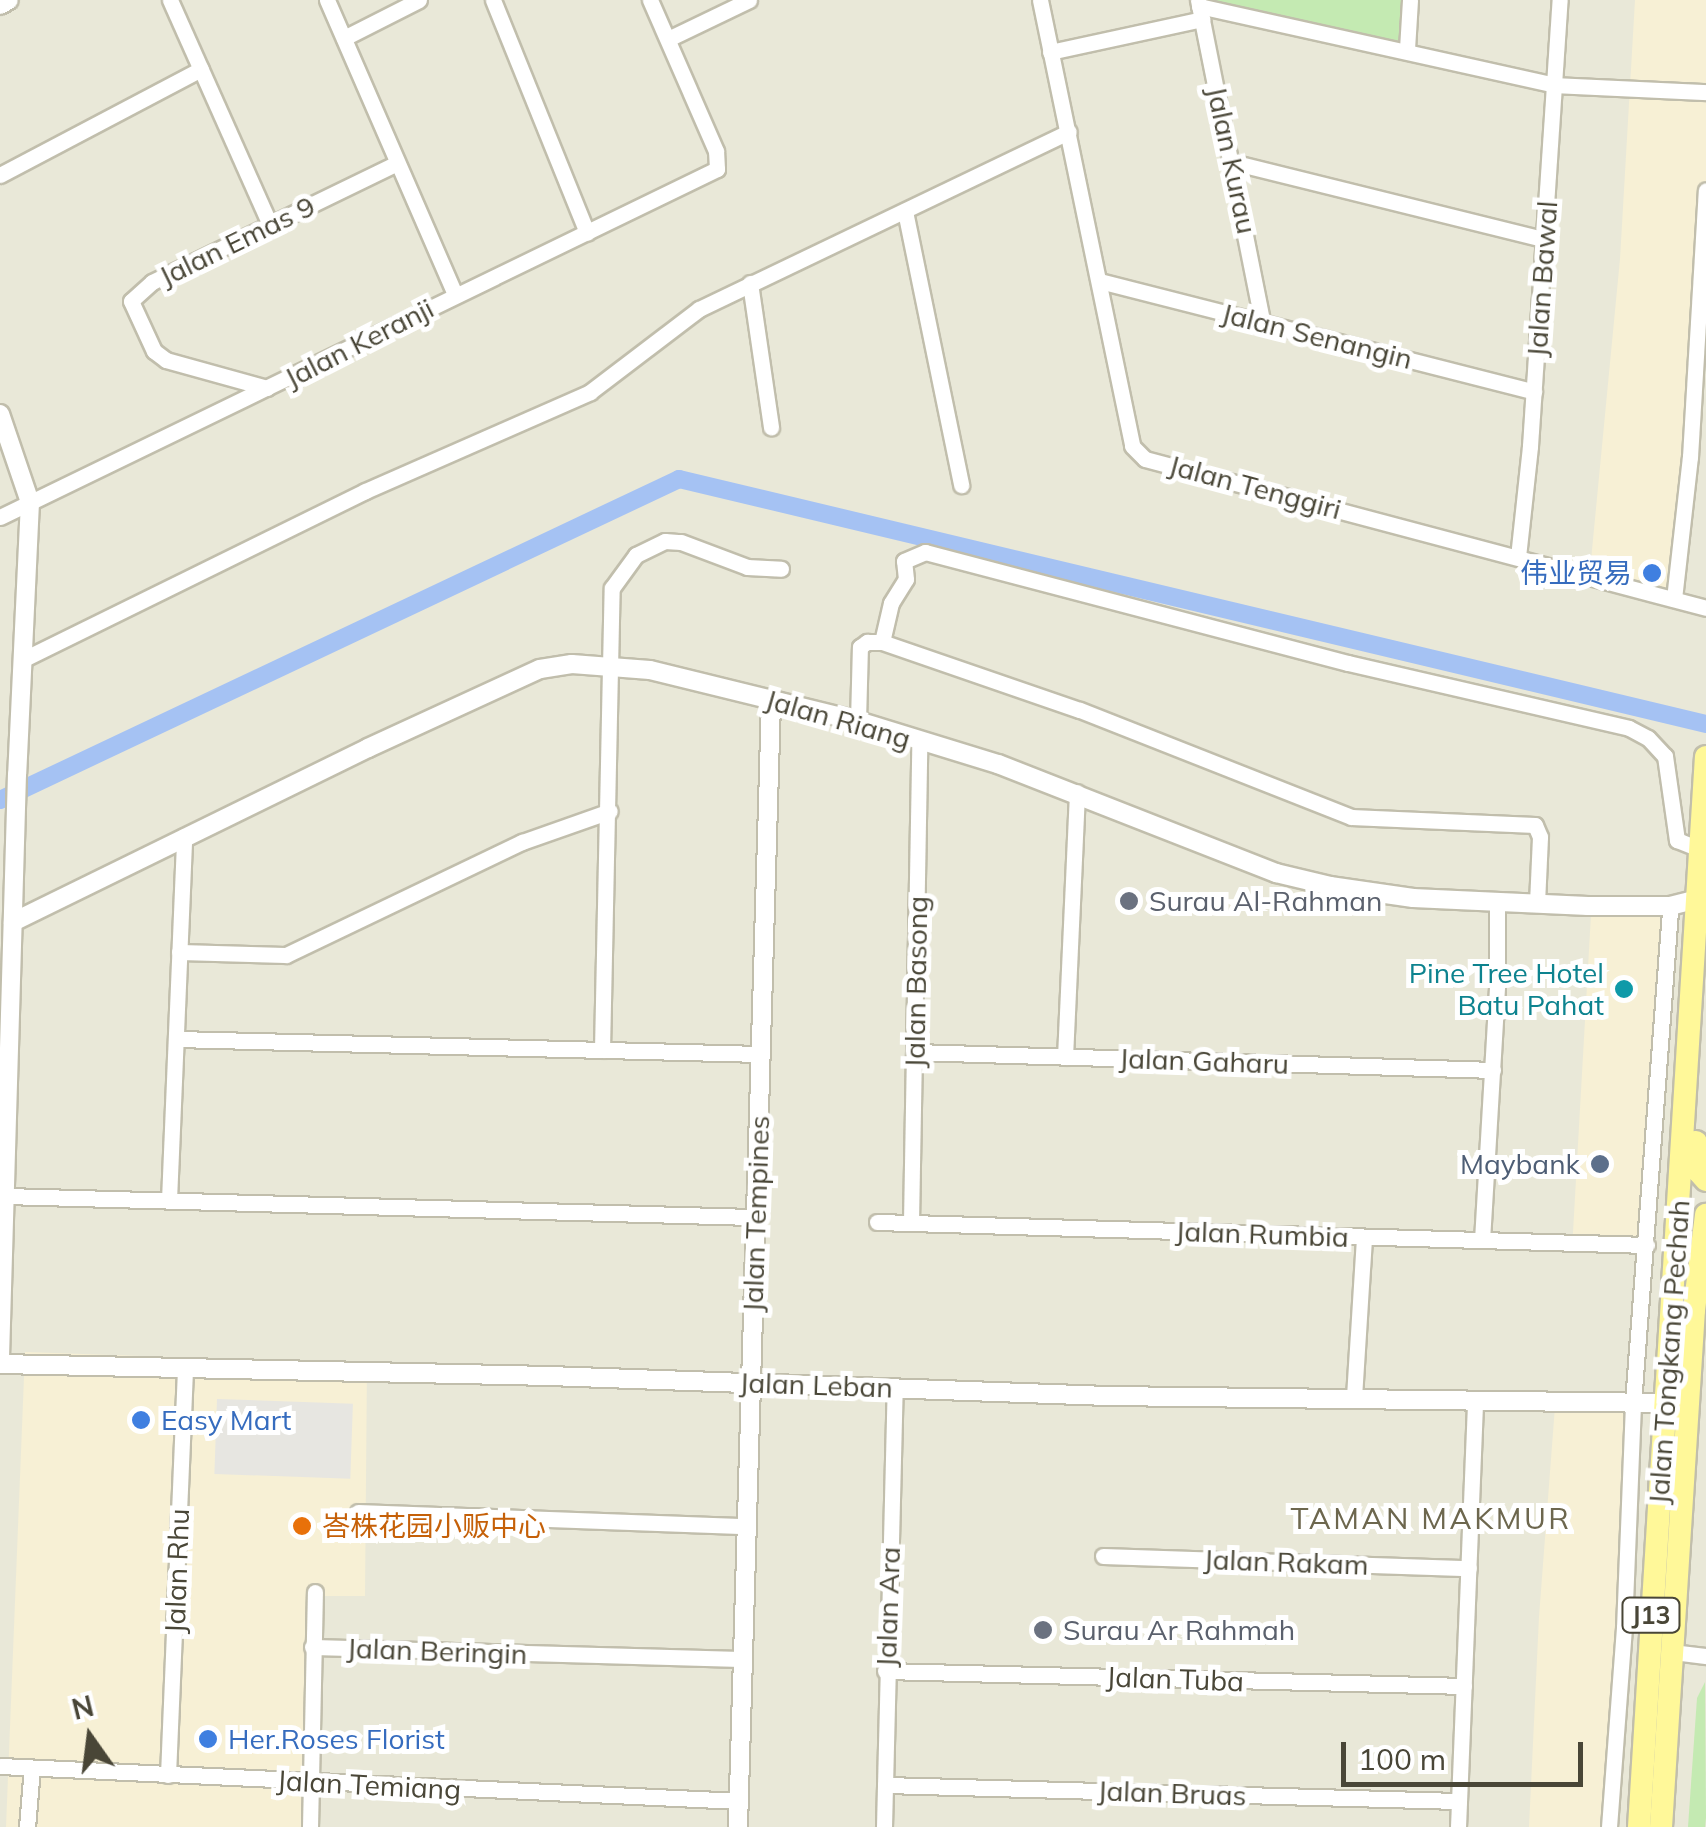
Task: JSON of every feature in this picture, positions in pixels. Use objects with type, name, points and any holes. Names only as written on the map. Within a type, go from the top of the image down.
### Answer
[{"type":"main road","name":"Jalan Tongkang Pechah","points":[[1639,1827],[1664,1403],[1702,899],[1706,757]]},
{"type":"main road","points":[[1676,1251],[1690,1232],[1696,1193],[1706,1183],[1698,1171],[1696,1134],[1686,1108]]},
{"type":"main road","name":"Jalan Tongkang Pechah","points":[[1661,1827],[1696,1302],[1706,1214]]},
{"type":"main road","points":[[1664,1403],[1678,1391],[1682,1318],[1696,1302]]},
{"type":"street","points":[[0,5],[9,0]]},
{"type":"street","points":[[170,0],[270,225]]},
{"type":"street","points":[[328,0],[455,295]]},
{"type":"street","points":[[344,38],[418,0]]},
{"type":"street","points":[[492,0],[587,233]]},
{"type":"street","points":[[650,0],[668,40],[749,0]]},
{"type":"street","name":"Jalan Tenggiri","points":[[1040,0],[1100,280],[1126,432],[1132,446],[1145,458],[1706,608]]},
{"type":"street","points":[[1407,49],[1410,0]]},
{"type":"street","name":"Jalan Bawal","points":[[1518,557],[1534,392],[1560,0]]},
{"type":"street","points":[[1050,52],[1200,8],[1407,49],[1554,85],[1706,92]]},
{"type":"street","name":"Jalan Kurau","points":[[1200,8],[1262,321]]},
{"type":"street","name":"Jalan Keranji","points":[[0,517],[717,169],[716,151],[668,40]]},
{"type":"street","points":[[0,175],[201,68]]},
{"type":"street","points":[[22,660],[365,492],[590,392],[663,333],[750,282],[1069,132]]},
{"type":"street","points":[[1232,162],[1544,239]]},
{"type":"street","name":"Jalan Emas 9","points":[[267,388],[166,360],[154,351],[131,301],[152,282],[397,163]]},
{"type":"street","points":[[1674,599],[1690,457],[1706,190]]},
{"type":"street","points":[[905,211],[961,485]]},
{"type":"street","name":"Jalan Senangin","points":[[1100,280],[1534,392]]},
{"type":"street","points":[[750,282],[771,427]]},
{"type":"street","points":[[0,414],[30,502],[22,660],[9,748],[17,774],[16,830],[6,926],[0,1361]]},
{"type":"street","points":[[602,1050],[612,588],[629,562],[652,546],[681,542],[747,567],[781,569]]},
{"type":"street","points":[[882,642],[891,603],[906,579],[904,560],[924,552],[1348,663],[1629,728],[1648,738],[1665,756],[1673,834],[1677,840],[1702,850]]},
{"type":"street","points":[[858,722],[860,647],[867,642],[882,642],[1080,710],[1351,817],[1535,825],[1540,837],[1538,902]]},
{"type":"street","name":"Jalan Riang","points":[[6,926],[184,836],[540,669],[609,665],[771,699],[858,722],[1077,792],[1276,873],[1369,894],[1670,906],[1702,899]]},
{"type":"street","name":"Jalan Tempines","points":[[738,1827],[771,699]]},
{"type":"street","name":"Jalan Basong","points":[[911,1222],[919,741]]},
{"type":"street","points":[[1065,1057],[1077,792]]},
{"type":"street","points":[[180,952],[286,955],[522,842],[610,811]]},
{"type":"street","points":[[169,1200],[184,836]]},
{"type":"street","points":[[1482,1240],[1493,1070],[1497,900]]},
{"type":"street","points":[[1609,1827],[1633,1403],[1670,906]]},
{"type":"street","points":[[176,1039],[762,1054]]},
{"type":"street","name":"Jalan Gaharu","points":[[915,1052],[1493,1070]]},
{"type":"street","points":[[5,1196],[754,1216]]},
{"type":"street","name":"Jalan Rumbia","points":[[877,1222],[1647,1245]]},
{"type":"street","points":[[1354,1397],[1364,1238]]},
{"type":"street","name":"Jalan Leban","points":[[0,1361],[1107,1396],[1664,1403]]},
{"type":"street","name":"Jalan Rhu","points":[[168,1774],[185,1366]]},
{"type":"street","name":"Jalan Ara","points":[[884,1827],[895,1387]]},
{"type":"street","points":[[1458,1827],[1475,1401]]},
{"type":"street","points":[[358,1512],[746,1526]]},
{"type":"street","name":"Jalan Rakam","points":[[1102,1556],[1469,1568]]},
{"type":"street","points":[[312,1647],[315,1592]]},
{"type":"street","name":"Jalan Beringin","points":[[310,1827],[312,1647],[742,1659]]},
{"type":"street","points":[[1673,1652],[1706,1656]]},
{"type":"street","name":"Jalan Tuba","points":[[886,1671],[1464,1686]]},
{"type":"street","name":"Jalan Temiang","points":[[0,1766],[739,1801]]},
{"type":"street","points":[[26,1827],[32,1768]]},
{"type":"street","name":"Jalan Bruas","points":[[885,1786],[1459,1801]]},
{"type":"shaded area","points":[[0,0],[1706,0],[1706,1827],[0,1827]]},
{"type":"shaded area","points":[[1635,0],[1706,0],[1706,288],[1680,606],[1589,581],[1620,259]]},
{"type":"shaded area","points":[[1670,896],[1676,915],[1652,1251],[1572,1250],[1592,897]]},
{"type":"shaded area","points":[[25,1352],[367,1364],[365,1596],[320,1596],[315,1827],[6,1827]]},
{"type":"shaded area","points":[[1556,1393],[1639,1393],[1616,1827],[1529,1827],[1539,1617]]},
{"type":"shaded area","points":[[217,1399],[353,1404],[350,1479],[214,1474]]},
{"type":"green space","points":[[1205,0],[1402,0],[1399,44]]},
{"type":"green space","points":[[1705,1682],[1705,1827],[1688,1827],[1697,1698]]},
{"type":"waterway","points":[[0,800],[679,479],[1706,724]]},
{"type":"place","name":"伟业贸易","points":[[1652,573]]},
{"type":"place","name":"Surau Al-Rahman","points":[[1129,901]]},
{"type":"place","name":"Pine Tree Hotel Batu Pahat","points":[[1624,989]]},
{"type":"place","name":"Maybank","points":[[1600,1164]]},
{"type":"place","name":"Easy Mart","points":[[141,1420]]},
{"type":"place","name":"峇株花园小贩中心","points":[[302,1526]]},
{"type":"place","name":"Surau Ar Rahmah","points":[[1043,1630]]},
{"type":"place","name":"Her.Roses Florist","points":[[208,1739]]},
{"type":"district","name":"TAMAN MAKMUR","points":[[1431,1518]]}]
